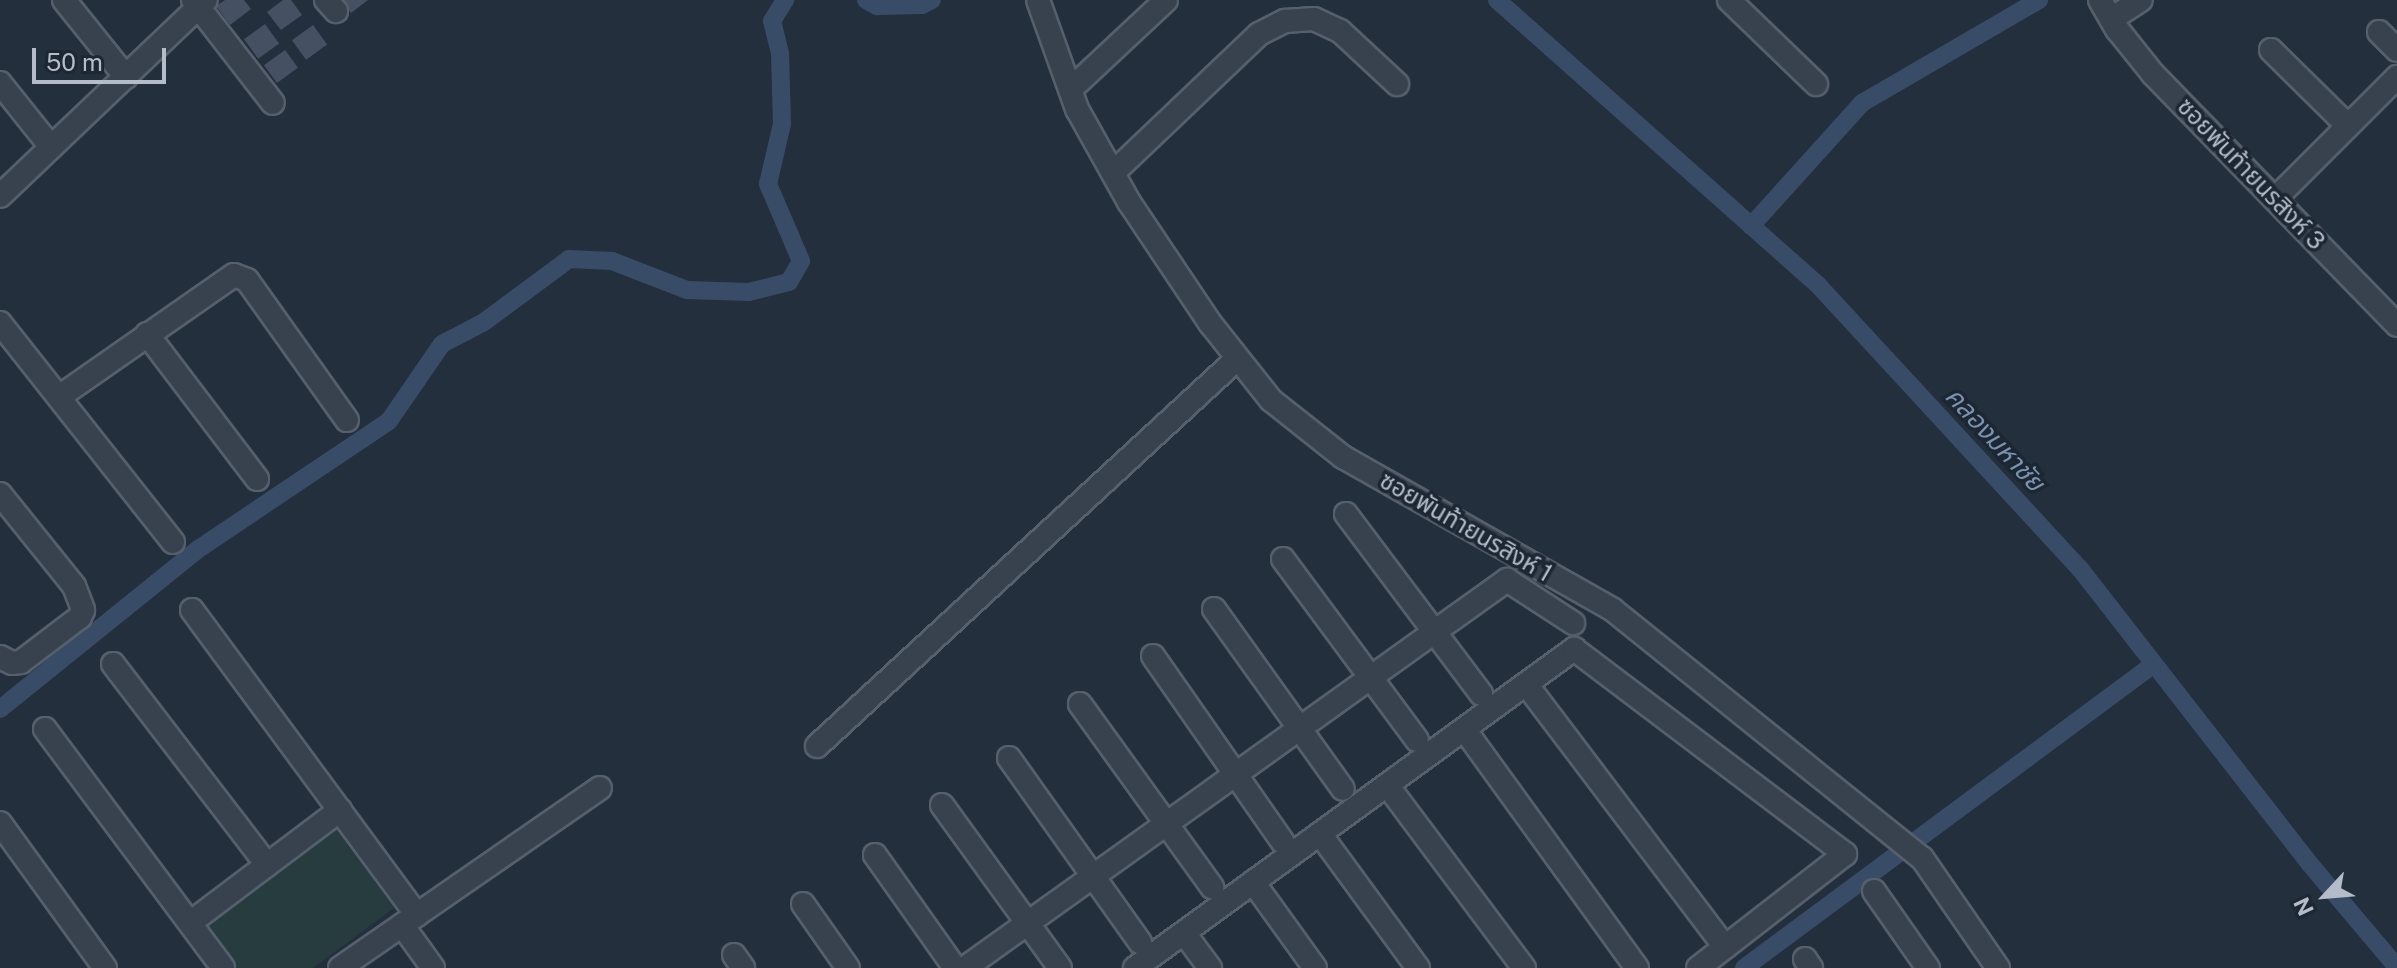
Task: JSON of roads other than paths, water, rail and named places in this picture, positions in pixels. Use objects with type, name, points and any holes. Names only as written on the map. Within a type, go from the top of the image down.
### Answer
[{"type":"street","points":[[64,0],[126,77]]},
{"type":"street","points":[[1071,89],[1166,0]]},
{"type":"street","points":[[1729,0],[1816,84]]},
{"type":"street","name":"ซอยพันท้ายนรสิงห์ 3","points":[[2141,0],[2106,9],[2117,29],[2153,74],[2397,325]]},
{"type":"street","name":"ซอยพันท้ายนรสิงห์ 1","points":[[1040,1],[1077,109],[1113,173],[1237,359],[1271,400],[1343,457],[1613,610],[1889,828],[1922,858],[1998,968]]},
{"type":"street","points":[[0,196],[126,77],[199,2],[273,103]]},
{"type":"street","points":[[1113,173],[1259,34],[1285,21],[1314,19],[1340,31],[1397,84]]},
{"type":"street","points":[[2379,32],[2397,50]]},
{"type":"street","points":[[2271,50],[2348,126]]},
{"type":"street","points":[[2275,199],[2397,77]]},
{"type":"street","points":[[0,83],[51,147]]},
{"type":"street","points":[[59,397],[227,277],[241,276],[347,420]]},
{"type":"street","points":[[0,323],[173,542]]},
{"type":"street","points":[[147,334],[257,479]]},
{"type":"street","points":[[817,746],[1237,359]]},
{"type":"street","points":[[0,494],[74,586],[83,610],[80,617],[21,662],[12,663],[0,657]]},
{"type":"street","points":[[1346,514],[1481,694]]},
{"type":"street","points":[[1283,559],[1417,740]]},
{"type":"street","points":[[965,968],[1507,580],[1573,623]]},
{"type":"street","points":[[1214,609],[1343,789]]},
{"type":"street","points":[[192,610],[340,810],[409,920],[433,968]]},
{"type":"street","points":[[1135,968],[1574,649],[1845,854],[1698,968]]},
{"type":"street","points":[[1153,656],[1282,841]]},
{"type":"street","points":[[113,664],[267,865]]},
{"type":"street","points":[[1526,684],[1725,947]]},
{"type":"street","points":[[1080,704],[1212,887]]},
{"type":"street","points":[[45,729],[223,968]]},
{"type":"street","points":[[1464,729],[1637,968]]},
{"type":"street","points":[[1009,758],[1140,942]]},
{"type":"street","points":[[1387,785],[1524,968]]},
{"type":"street","points":[[340,968],[600,788]]},
{"type":"street","points":[[942,805],[1060,968]]},
{"type":"street","points":[[190,923],[340,810]]},
{"type":"street","points":[[0,823],[105,968]]},
{"type":"street","points":[[1320,834],[1418,968]]},
{"type":"street","points":[[875,855],[955,968]]},
{"type":"street","points":[[1253,882],[1315,968]]},
{"type":"street","points":[[1874,891],[1928,968]]},
{"type":"street","points":[[803,904],[848,968]]},
{"type":"street","points":[[1184,933],[1210,968]]},
{"type":"waterway","points":[[0,709],[197,550],[389,421],[442,344],[484,322],[569,259],[612,261],[687,290],[749,292],[789,282],[801,261],[768,184],[782,124],[780,53],[772,21],[785,0]]},
{"type":"waterway","points":[[866,0],[877,6],[922,5],[932,0]]},
{"type":"waterway","name":"คลองมหาชัย","points":[[1497,0],[1818,285],[2081,570],[2309,863],[2397,967]]},
{"type":"waterway","points":[[1751,226],[1862,103],[2039,0]]},
{"type":"waterway","points":[[1744,968],[2154,664]]}]
